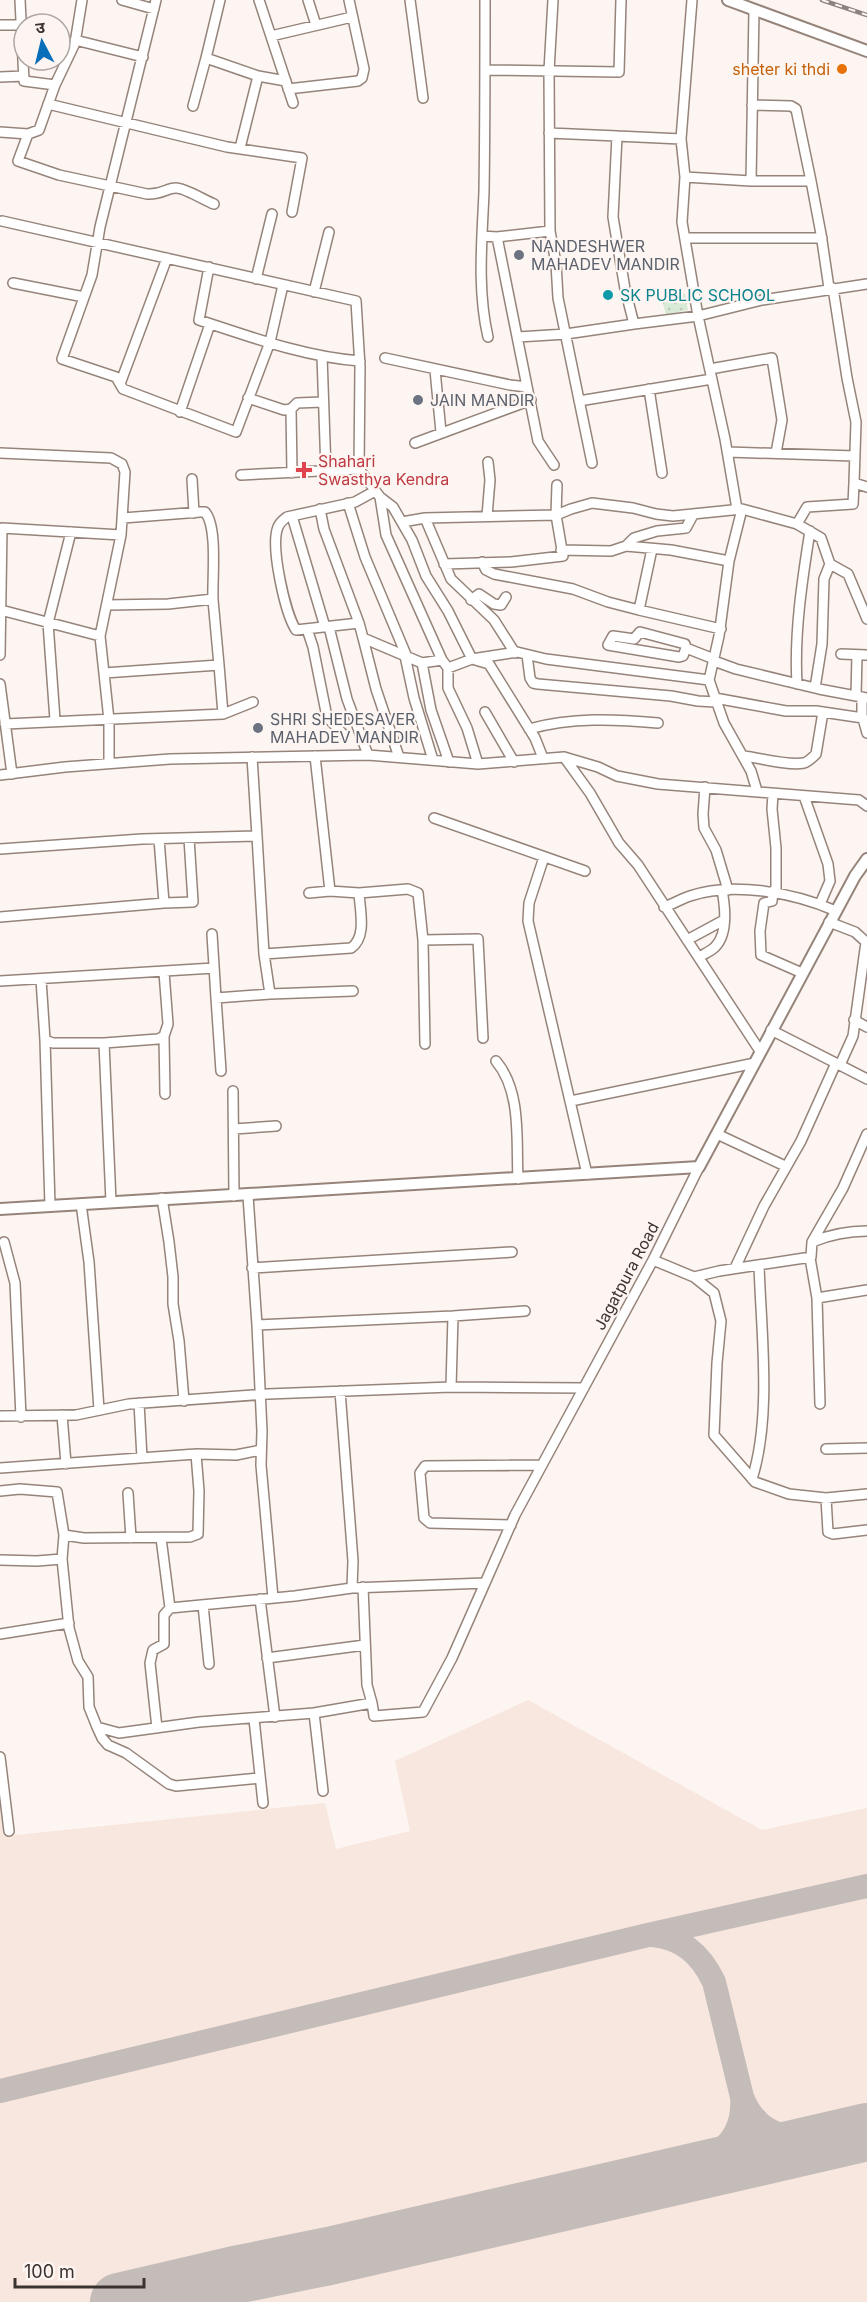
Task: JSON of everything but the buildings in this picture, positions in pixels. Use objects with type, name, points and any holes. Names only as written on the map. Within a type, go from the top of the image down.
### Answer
[{"type":"street","points":[[0,132],[28,134],[39,130],[55,85],[75,40],[82,0]]},
{"type":"street","points":[[122,0],[155,4],[92,275],[62,359],[116,377],[123,389],[236,432],[270,342],[283,285]]},
{"type":"street","points":[[193,106],[220,0]]},
{"type":"street","points":[[259,0],[293,103]]},
{"type":"street","points":[[308,0],[316,25]]},
{"type":"street","points":[[206,58],[287,85],[358,81],[362,78],[364,69],[349,0]]},
{"type":"street","points":[[410,0],[423,98]]},
{"type":"street","points":[[485,0],[480,261],[488,337]]},
{"type":"street","points":[[553,0],[549,71],[549,231],[556,263],[558,298],[592,463]]},
{"type":"street","points":[[485,70],[619,72],[621,0]]},
{"type":"street","points":[[692,0],[681,139],[685,177],[682,222],[698,316],[739,509],[729,561],[721,628],[710,680],[715,700],[730,737],[744,756],[757,790]]},
{"type":"street","points":[[728,0],[867,51]]},
{"type":"street","points":[[751,181],[754,10]]},
{"type":"street","points":[[271,36],[352,17]]},
{"type":"street","points":[[75,40],[143,57]]},
{"type":"street","points":[[24,72],[24,81],[55,85]]},
{"type":"street","points":[[0,77],[24,76]]},
{"type":"street","points":[[240,147],[258,76]]},
{"type":"street","points":[[48,104],[228,147],[302,158],[292,212]]},
{"type":"street","points":[[752,105],[791,106],[796,109],[856,422],[853,504],[807,507],[797,524]]},
{"type":"street","points":[[549,133],[681,139]]},
{"type":"street","points":[[28,134],[18,161],[59,175],[156,195],[177,188],[214,204]]},
{"type":"street","points":[[617,136],[614,217],[625,289],[634,324]]},
{"type":"street","points":[[685,177],[811,182]]},
{"type":"street","points":[[256,279],[272,214]]},
{"type":"street","points":[[2,221],[356,301],[360,361],[359,470],[377,494],[393,507],[412,540],[426,576],[448,611],[472,659],[489,664],[530,729],[543,758]]},
{"type":"street","points":[[482,236],[497,237],[549,231]]},
{"type":"street","points":[[314,292],[329,232]]},
{"type":"street","points":[[497,237],[538,441],[554,465]]},
{"type":"street","points":[[685,238],[822,238]]},
{"type":"street","points":[[120,384],[166,258]]},
{"type":"street","points":[[208,267],[199,320],[322,356],[360,361]]},
{"type":"street","points":[[13,283],[84,297]]},
{"type":"street","points":[[518,337],[566,334],[698,316],[762,300],[867,284]]},
{"type":"street","points":[[180,412],[210,324]]},
{"type":"street","points":[[322,356],[326,471]]},
{"type":"street","points":[[385,358],[527,387]]},
{"type":"street","points":[[579,401],[649,389],[772,358],[782,420],[776,453]]},
{"type":"street","points":[[435,370],[441,432]]},
{"type":"street","points":[[649,389],[662,473]]},
{"type":"street","points":[[248,398],[284,410],[291,409],[297,403],[323,402]]},
{"type":"street","points":[[415,442],[531,400]]},
{"type":"street","points":[[291,409],[292,473]]},
{"type":"street","points":[[728,452],[855,456]]},
{"type":"street","points":[[0,453],[111,458],[122,464],[125,472],[122,535],[100,636],[109,720],[109,763]]},
{"type":"street","points":[[488,462],[490,480],[488,516]]},
{"type":"street","points":[[241,475],[359,470]]},
{"type":"street","points":[[192,479],[194,513]]},
{"type":"street","points":[[854,483],[867,487]]},
{"type":"street","points":[[444,564],[511,562],[563,556],[556,515],[557,485]]},
{"type":"street","points":[[359,623],[296,630],[290,621],[282,595],[275,541],[281,520],[377,494]]},
{"type":"street","points":[[377,494],[386,535],[445,664],[448,688],[478,764]]},
{"type":"street","points":[[348,503],[364,557],[406,656],[414,698],[433,760]]},
{"type":"street","points":[[402,522],[425,518],[556,515],[592,503],[633,508],[656,514],[693,515],[716,510],[739,509],[797,524],[821,538],[830,564],[824,579],[822,644],[815,688]]},
{"type":"street","points":[[320,509],[324,529],[359,623],[376,688],[399,757]]},
{"type":"street","points":[[123,518],[205,512],[210,521],[213,599],[223,714]]},
{"type":"street","points":[[627,546],[634,538],[657,531],[686,528],[693,515]]},
{"type":"street","points":[[292,516],[327,627],[363,755]]},
{"type":"street","points":[[425,518],[451,579],[501,628],[515,653]]},
{"type":"street","points":[[0,655],[1,528],[122,535]]},
{"type":"street","points":[[797,684],[796,658],[801,593],[810,531]]},
{"type":"street","points":[[55,720],[48,623],[71,532]]},
{"type":"street","points":[[561,550],[611,551],[627,546],[671,550],[729,561]]},
{"type":"street","points":[[639,610],[652,549]]},
{"type":"street","points":[[482,562],[486,570],[494,574],[573,589],[608,602],[721,628]]},
{"type":"street","points":[[830,564],[848,574],[867,620]]},
{"type":"street","points":[[471,600],[479,594],[494,604],[501,605],[506,597]]},
{"type":"street","points":[[107,604],[168,604],[213,599]]},
{"type":"street","points":[[1,610],[100,636]]},
{"type":"street","points":[[307,629],[313,647],[327,717],[343,734]]},
{"type":"street","points":[[686,648],[683,656],[679,657],[610,646],[608,642],[613,636],[634,639],[640,632],[686,644],[686,648],[736,669],[862,697]]},
{"type":"street","points":[[363,638],[422,663],[445,664],[515,653],[613,669],[710,680]]},
{"type":"street","points":[[841,654],[862,655],[863,718],[867,733]]},
{"type":"street","points":[[527,655],[532,683],[671,696],[698,701],[715,700],[771,706],[786,711],[823,712],[863,718]]},
{"type":"street","points":[[422,663],[431,710],[449,762]]},
{"type":"street","points":[[104,673],[219,665]]},
{"type":"street","points":[[0,684],[12,774]]},
{"type":"street","points":[[5,724],[223,714],[253,702]]},
{"type":"street","points":[[485,712],[514,762]]},
{"type":"street","points":[[744,756],[804,763],[816,754],[823,712]]},
{"type":"street","points":[[530,729],[571,721],[658,723]]},
{"type":"street","points":[[0,775],[109,763],[252,757],[363,755],[478,764],[564,757],[598,766],[617,776],[658,784],[757,790],[774,794],[859,800],[867,806]]},
{"type":"street","points":[[315,756],[330,891]]},
{"type":"street","points":[[252,757],[264,954],[270,994]]},
{"type":"street","points":[[564,757],[590,793],[619,843],[638,865],[760,1051]]},
{"type":"street","points":[[699,957],[716,946],[722,934],[725,907],[725,890],[716,850],[704,828],[705,788]]},
{"type":"street","points":[[774,794],[772,809],[776,848],[774,892],[772,901],[764,903],[761,916],[759,931],[761,955],[802,973]]},
{"type":"street","points":[[804,796],[828,864],[830,881],[820,904]]},
{"type":"street","points":[[434,818],[585,871]]},
{"type":"street","points":[[0,849],[159,839],[257,836]]},
{"type":"street","points":[[0,917],[193,902],[189,838]]},
{"type":"street","points":[[159,839],[164,903]]},
{"type":"street","points":[[544,857],[529,903],[528,921],[587,1174]]},
{"type":"street","name":"Jagatpura Road","points":[[372,1703],[374,1716],[423,1712],[452,1658],[510,1525],[540,1465],[584,1388],[829,922],[867,859]]},
{"type":"street","points":[[309,893],[330,891],[359,893],[397,889],[415,891],[420,898],[423,940],[425,1044]]},
{"type":"street","points":[[664,907],[690,896],[725,890],[774,892],[820,904],[836,911]]},
{"type":"street","points":[[264,954],[351,948],[358,943],[361,936],[359,893]]},
{"type":"street","points":[[687,939],[724,920]]},
{"type":"street","points":[[735,1269],[785,1166],[801,1141],[853,1036],[866,942],[855,932],[829,922]]},
{"type":"street","points":[[212,934],[221,1071]]},
{"type":"street","points":[[423,940],[478,939],[483,1038]]},
{"type":"street","points":[[0,981],[214,968]]},
{"type":"street","points":[[164,972],[168,1024],[164,1036],[165,1094]]},
{"type":"street","points":[[41,979],[50,1206]]},
{"type":"street","points":[[216,998],[353,992]]},
{"type":"street","points":[[854,1020],[867,1027]]},
{"type":"street","points":[[771,1030],[867,1078]]},
{"type":"street","points":[[45,1040],[53,1043],[104,1043],[147,1040],[164,1036]]},
{"type":"street","points":[[104,1043],[111,1202]]},
{"type":"street","points":[[496,1061],[506,1072],[513,1093],[518,1179]]},
{"type":"street","points":[[571,1101],[755,1063]]},
{"type":"street","points":[[233,1091],[234,1196]]},
{"type":"street","points":[[234,1129],[276,1126]]},
{"type":"street","points":[[717,1134],[785,1166]]},
{"type":"street","points":[[820,1404],[817,1298],[810,1258],[812,1242],[843,1188],[867,1134]]},
{"type":"street","points":[[0,1209],[162,1198],[248,1196],[699,1167]]},
{"type":"street","points":[[248,1196],[257,1325],[265,1519],[273,1598]]},
{"type":"street","points":[[162,1198],[173,1276],[172,1304],[179,1341],[184,1401]]},
{"type":"street","points":[[81,1204],[89,1262],[99,1410]]},
{"type":"street","points":[[812,1242],[854,1231],[867,1231]]},
{"type":"street","points":[[4,1242],[15,1283],[21,1417]]},
{"type":"street","points":[[252,1268],[512,1252]]},
{"type":"street","points":[[694,1278],[735,1269],[810,1258]]},
{"type":"street","points":[[652,1260],[694,1278],[714,1293],[722,1322],[717,1363],[714,1435],[752,1479],[789,1494],[826,1498],[867,1494]]},
{"type":"street","points":[[752,1479],[758,1461],[763,1374],[759,1265]]},
{"type":"street","points":[[817,1298],[867,1290]]},
{"type":"street","points":[[257,1325],[525,1311]]},
{"type":"street","points":[[451,1387],[453,1316]]},
{"type":"street","points":[[0,1416],[62,1415],[139,1403],[340,1391],[451,1387],[584,1388]]},
{"type":"street","points":[[340,1391],[353,1561],[352,1588]]},
{"type":"street","points":[[139,1403],[142,1458]]},
{"type":"street","points":[[62,1415],[66,1464]]},
{"type":"street","points":[[826,1449],[867,1448]]},
{"type":"street","points":[[0,1468],[196,1454],[236,1455],[261,1450]]},
{"type":"street","points":[[64,1535],[84,1538],[161,1538],[198,1534],[199,1491],[196,1454]]},
{"type":"street","points":[[510,1525],[430,1523],[424,1518],[420,1473],[425,1466],[540,1465]]},
{"type":"street","points":[[0,1491],[20,1489],[57,1492],[64,1535],[62,1559],[69,1623],[78,1661],[88,1677],[89,1707],[102,1738],[108,1745],[126,1753],[169,1784],[176,1786],[260,1778]]},
{"type":"street","points":[[128,1493],[131,1538]]},
{"type":"street","points":[[826,1498],[828,1532],[833,1534],[867,1530]]},
{"type":"street","points":[[161,1538],[170,1608]]},
{"type":"street","points":[[0,1560],[62,1559]]},
{"type":"street","points":[[157,1728],[150,1663],[153,1650],[164,1644],[164,1615],[170,1608],[363,1587],[485,1583]]},
{"type":"street","points":[[97,1727],[119,1733],[199,1722],[314,1713],[372,1703],[367,1685],[363,1587]]},
{"type":"street","points":[[260,1599],[275,1717]]},
{"type":"street","points":[[203,1605],[209,1664]]},
{"type":"street","points":[[0,1634],[69,1623]]},
{"type":"street","points":[[267,1658],[365,1645]]},
{"type":"street","points":[[314,1713],[322,1791]]},
{"type":"street","points":[[254,1719],[263,1803]]},
{"type":"street","points":[[0,1757],[9,1831]]},
{"type":"shaded area","points":[[528,1700],[762,1830],[867,1808],[867,2302],[0,2302],[0,1794],[6,1836],[325,1803],[336,1849],[410,1831],[395,1761]]},
{"type":"green space","points":[[685,293],[688,310],[666,315],[662,300]]},
{"type":"taxiway","points":[[0,2091],[648,1935],[867,1886]]},
{"type":"taxiway","points":[[633,2184],[671,2174],[707,2159],[722,2149],[734,2136],[741,2119],[742,2097],[714,1982],[709,1972],[690,1949],[673,1940],[653,1935]]},
{"type":"taxiway","points":[[742,2097],[752,2115],[764,2127],[779,2135],[813,2138],[867,2131]]},
{"type":"runway","points":[[119,2302],[867,2132]]},
{"type":"railway","points":[[822,0],[867,15]]},
{"type":"place","name":"sheter ki thdi","points":[[842,69]]},
{"type":"place","name":"NANDESHWER MAHADEV MANDIR","points":[[519,255]]},
{"type":"place","name":"SK PUBLIC SCHOOL","points":[[608,295]]},
{"type":"place","name":"JAIN MANDIR","points":[[418,400]]},
{"type":"place","name":"Shahari Swasthya Kendra","points":[[304,470]]},
{"type":"place","name":"SHRI SHEDESAVER MAHADEV MANDIR","points":[[258,728]]}]
